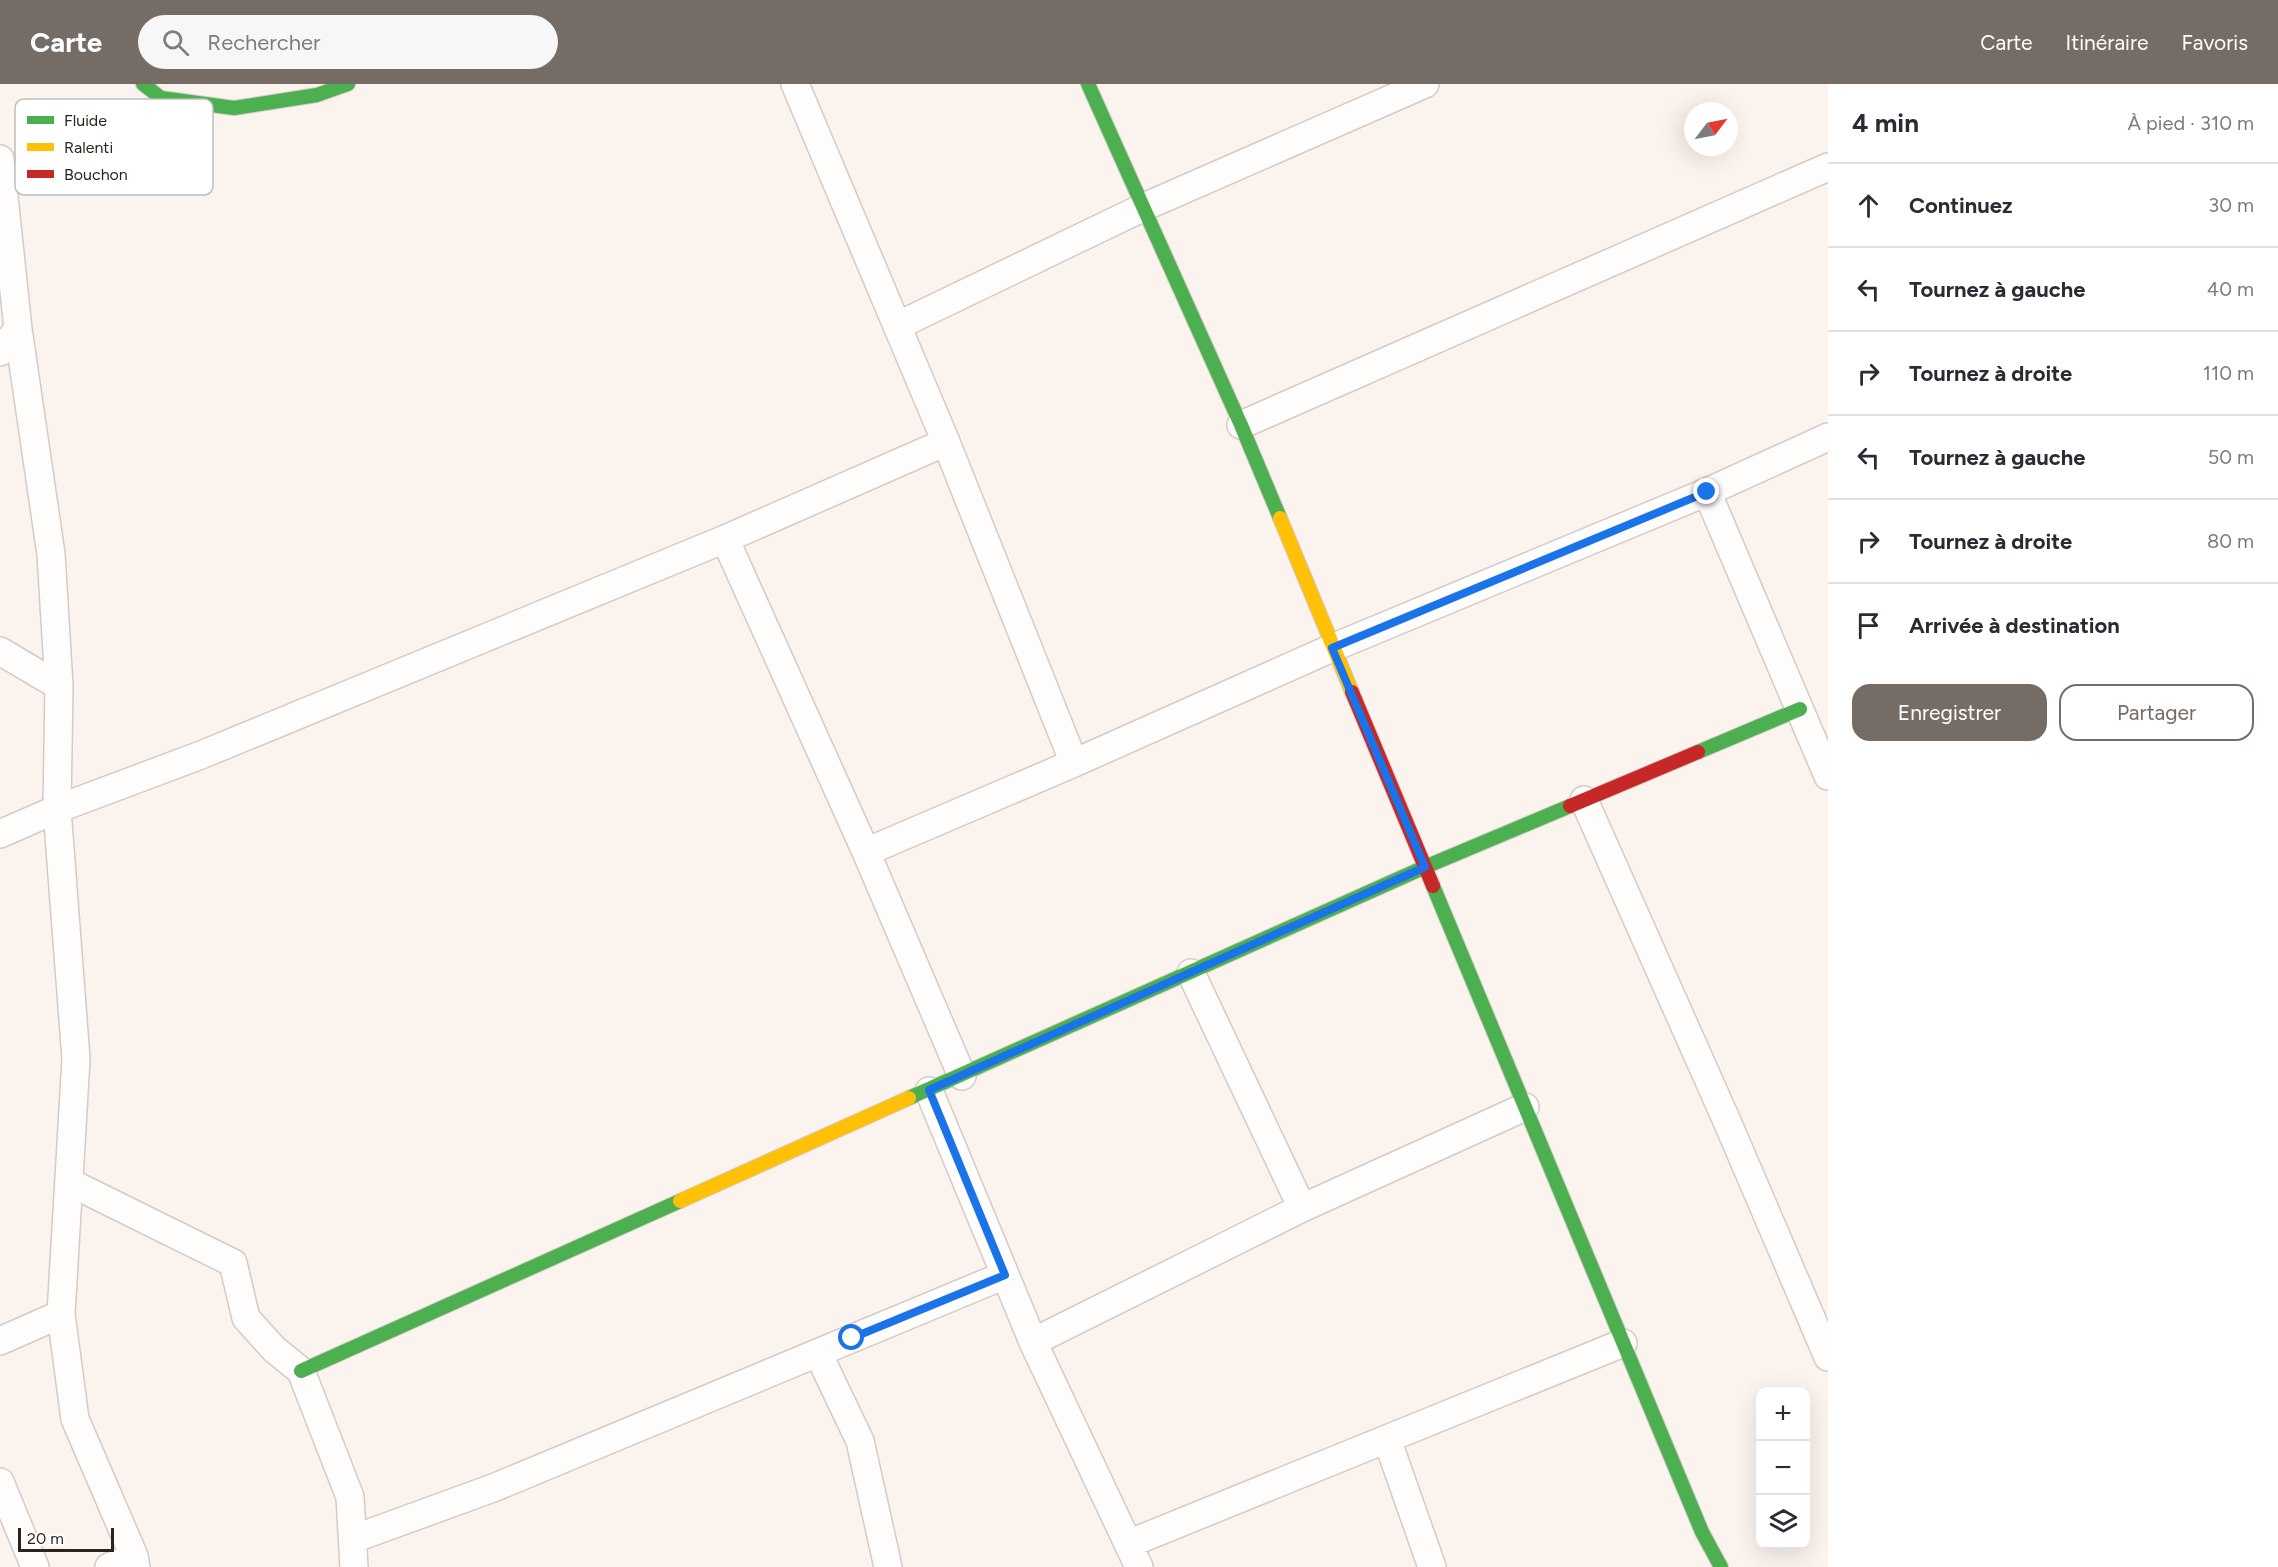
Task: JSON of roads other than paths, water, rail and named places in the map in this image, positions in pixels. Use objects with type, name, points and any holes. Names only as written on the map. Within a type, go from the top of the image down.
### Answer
[{"type":"street","points":[[143,84],[161,98],[168,99]]},
{"type":"street","points":[[213,105],[234,108],[317,95],[348,84]]},
{"type":"street","points":[[795,84],[946,442],[1074,763]]},
{"type":"street","points":[[1088,84],[1241,425],[1702,1532],[1721,1567]]},
{"type":"street","points":[[897,326],[1144,207],[1425,84]]},
{"type":"street","points":[[0,159],[18,329],[51,554],[59,686],[57,809],[76,1059],[61,1314],[75,1419],[135,1562],[109,1567]]},
{"type":"street","points":[[1241,425],[1828,167]]},
{"type":"street","points":[[0,352],[18,329]]},
{"type":"street","points":[[866,852],[1074,763],[1332,648],[1707,492],[1828,437]]},
{"type":"street","points":[[0,834],[57,809],[201,755],[725,539],[946,442]]},
{"type":"street","points":[[1707,492],[1828,776]]},
{"type":"street","points":[[725,539],[866,852],[962,1076]]},
{"type":"street","points":[[0,651],[59,686]]},
{"type":"street","points":[[302,1371],[1425,867],[1800,710]]},
{"type":"street","points":[[1584,800],[1721,1108],[1828,1357]]},
{"type":"street","points":[[1191,973],[1302,1208]]},
{"type":"street","points":[[929,1090],[1033,1342],[1133,1555],[1387,1439],[1623,1343]]},
{"type":"street","points":[[1033,1342],[1302,1208],[1525,1107]]},
{"type":"street","points":[[69,1182],[233,1263],[246,1318],[274,1349],[302,1371],[350,1497],[354,1567]]},
{"type":"street","points":[[352,1539],[493,1488],[1005,1275]]},
{"type":"street","points":[[0,1341],[61,1314]]},
{"type":"street","points":[[818,1353],[860,1441],[888,1567]]},
{"type":"street","points":[[1387,1439],[1432,1567]]},
{"type":"street","points":[[0,1482],[35,1567]]}]
